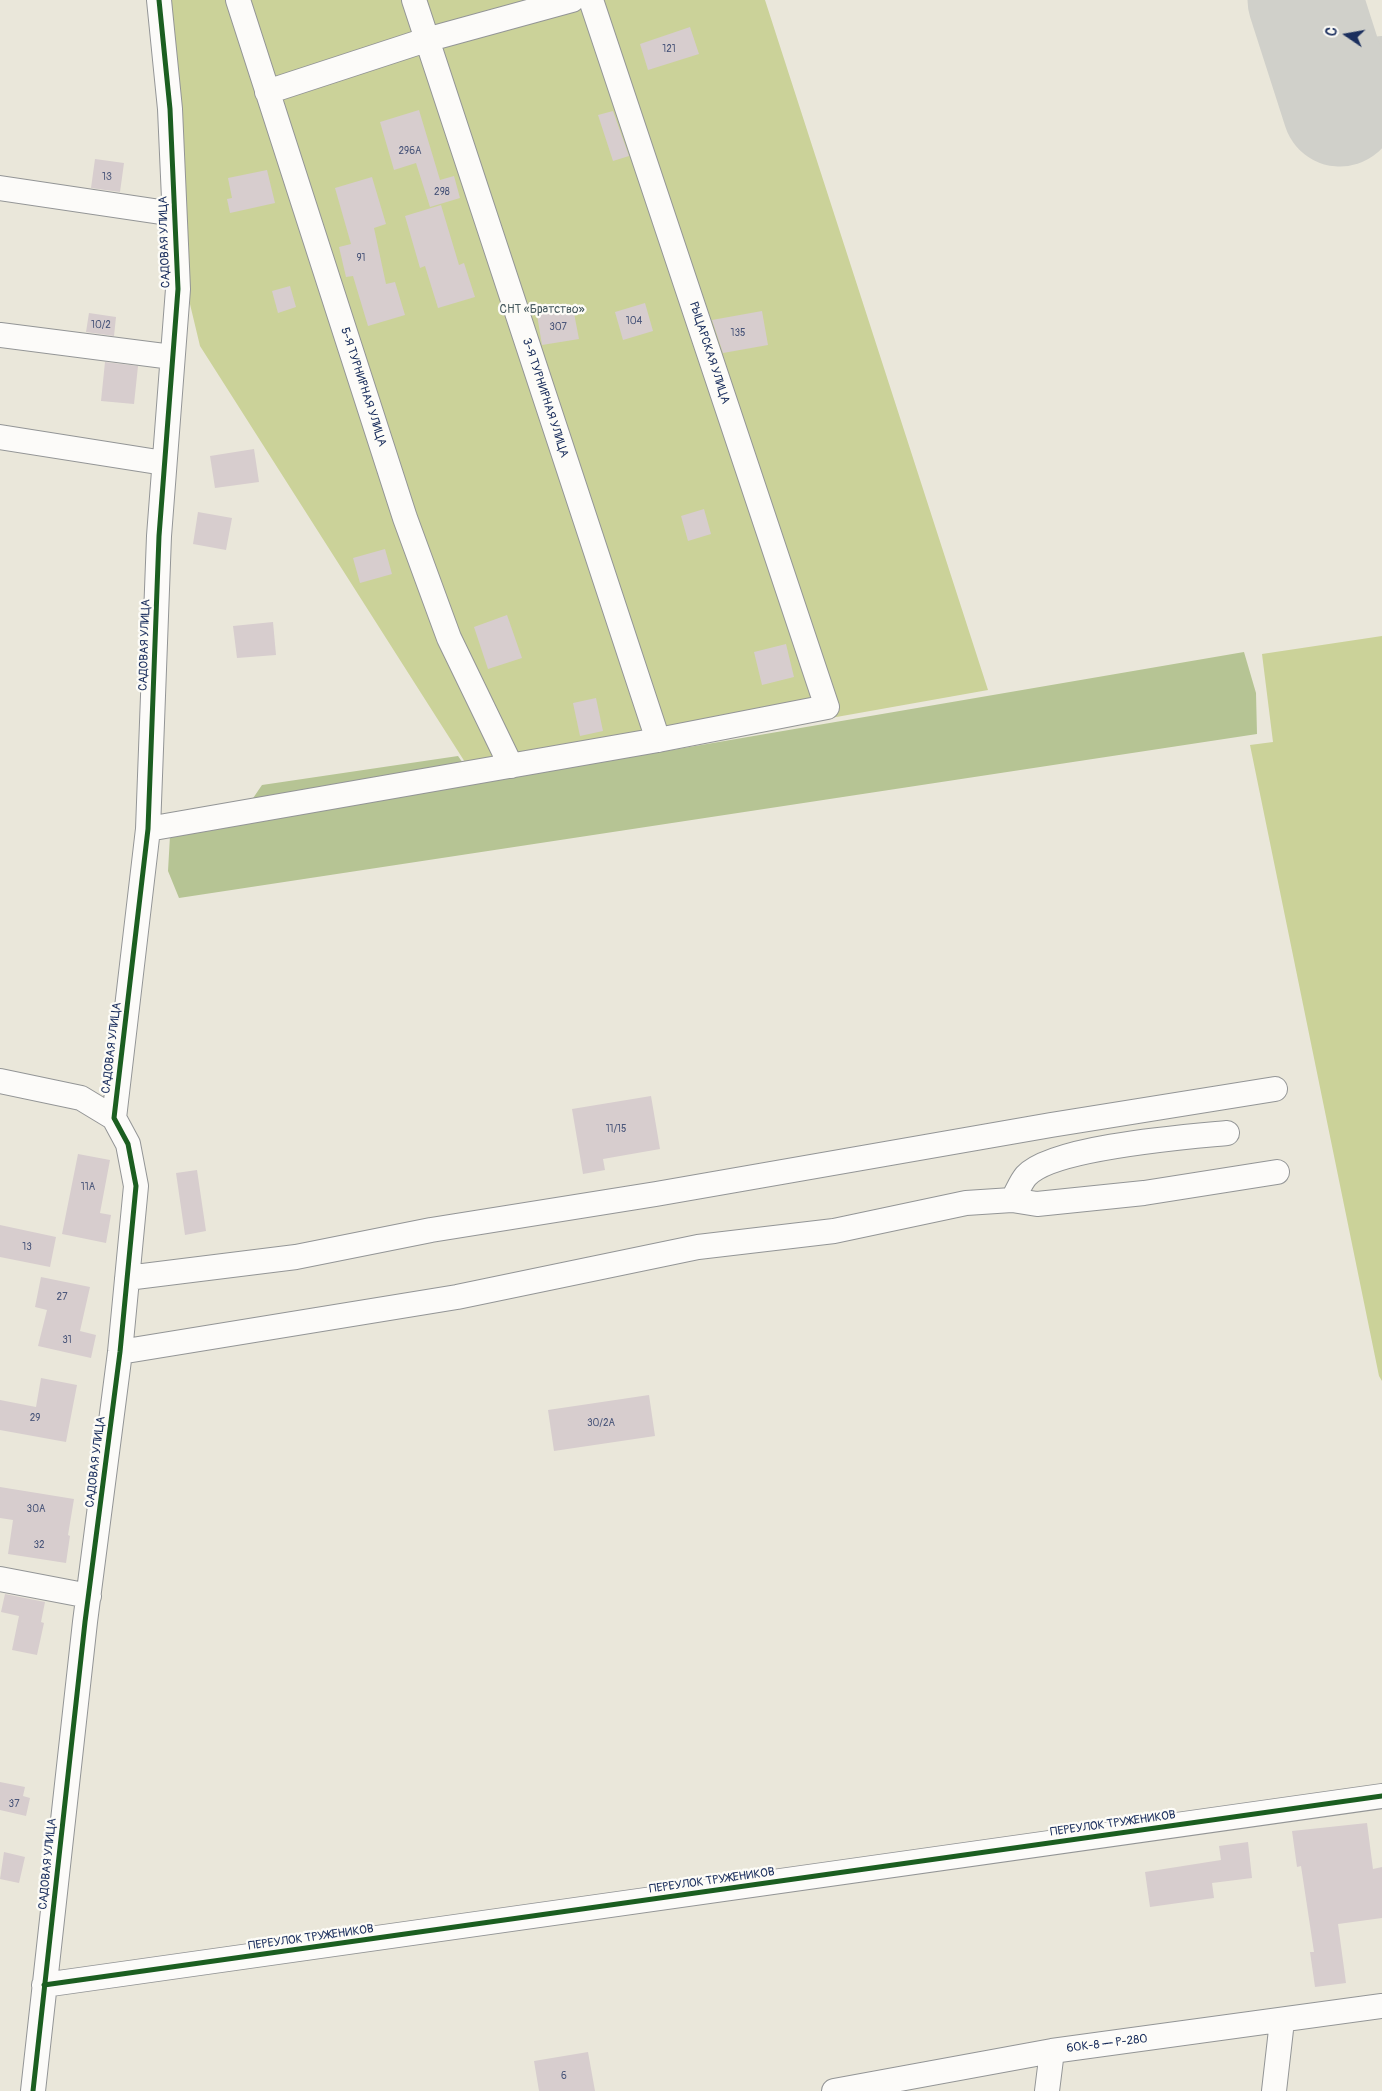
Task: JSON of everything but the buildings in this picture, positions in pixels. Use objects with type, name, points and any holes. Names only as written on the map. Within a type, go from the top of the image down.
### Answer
[{"type":"street","name":"САДОВАЯ УЛИЦА","points":[[33,2091],[89,1596],[120,1352],[136,1186],[128,1144],[114,1118],[148,829],[158,536],[178,289],[170,109],[159,0]]},
{"type":"street","name":"5-Я ТУРНИРНАЯ УЛИЦА","points":[[238,0],[405,518],[448,638],[511,766]]},
{"type":"street","name":"3-Я ТУРНИРНАЯ УЛИЦА","points":[[414,0],[658,740]]},
{"type":"street","points":[[267,92],[426,40],[572,0]]},
{"type":"street","name":"РЫЦАРСКАЯ УЛИЦА","points":[[591,0],[827,707],[658,740]]},
{"type":"street","points":[[0,188],[174,214]]},
{"type":"street","points":[[0,335],[172,357]]},
{"type":"street","points":[[0,437],[164,463]]},
{"type":"street","points":[[148,829],[658,740]]},
{"type":"street","points":[[0,1081],[81,1098],[114,1118]]},
{"type":"street","points":[[127,1278],[296,1256],[431,1230],[656,1194],[1051,1125],[1275,1089]]},
{"type":"street","points":[[1012,1200],[1026,1176],[1052,1160],[1126,1144],[1227,1133]]},
{"type":"street","points":[[120,1352],[457,1297],[698,1247],[834,1231],[966,1203],[1012,1200],[1038,1204],[1144,1193],[1278,1172]]},
{"type":"street","points":[[0,1579],[89,1596]]},
{"type":"street","name":"ПЕРЕУЛОК ТРУЖЕНИКОВ","points":[[44,1986],[1382,1796]]},
{"type":"street","name":"60К-8 — Р-280","points":[[834,2091],[902,2086],[1052,2051],[1382,2006]]},
{"type":"street","points":[[1274,2091],[1282,2021]]},
{"type":"street","points":[[1047,2091],[1052,2051]]},
{"type":"green space","name":"СНТ «Братство»","points":[[168,0],[765,0],[988,690],[477,781],[200,346],[189,300]]},
{"type":"green space","points":[[1382,636],[1382,1381],[1379,1376],[1250,745],[1273,742],[1262,654]]},
{"type":"green space","points":[[1244,652],[1256,693],[1257,734],[179,898],[168,871],[170,836]]},
{"type":"green space","points":[[458,756],[468,770],[247,807],[262,785]]},
{"type":"taxiway","points":[[1329,76],[1382,59]]},
{"type":"runway","points":[[1305,0],[1340,109]]},
{"type":"cycle path","points":[[33,2091],[85,1622],[120,1352],[136,1186],[128,1144],[114,1118],[148,829],[159,536],[178,289],[170,109],[159,0]]},
{"type":"cycle path","points":[[44,1985],[1382,1796]]}]
